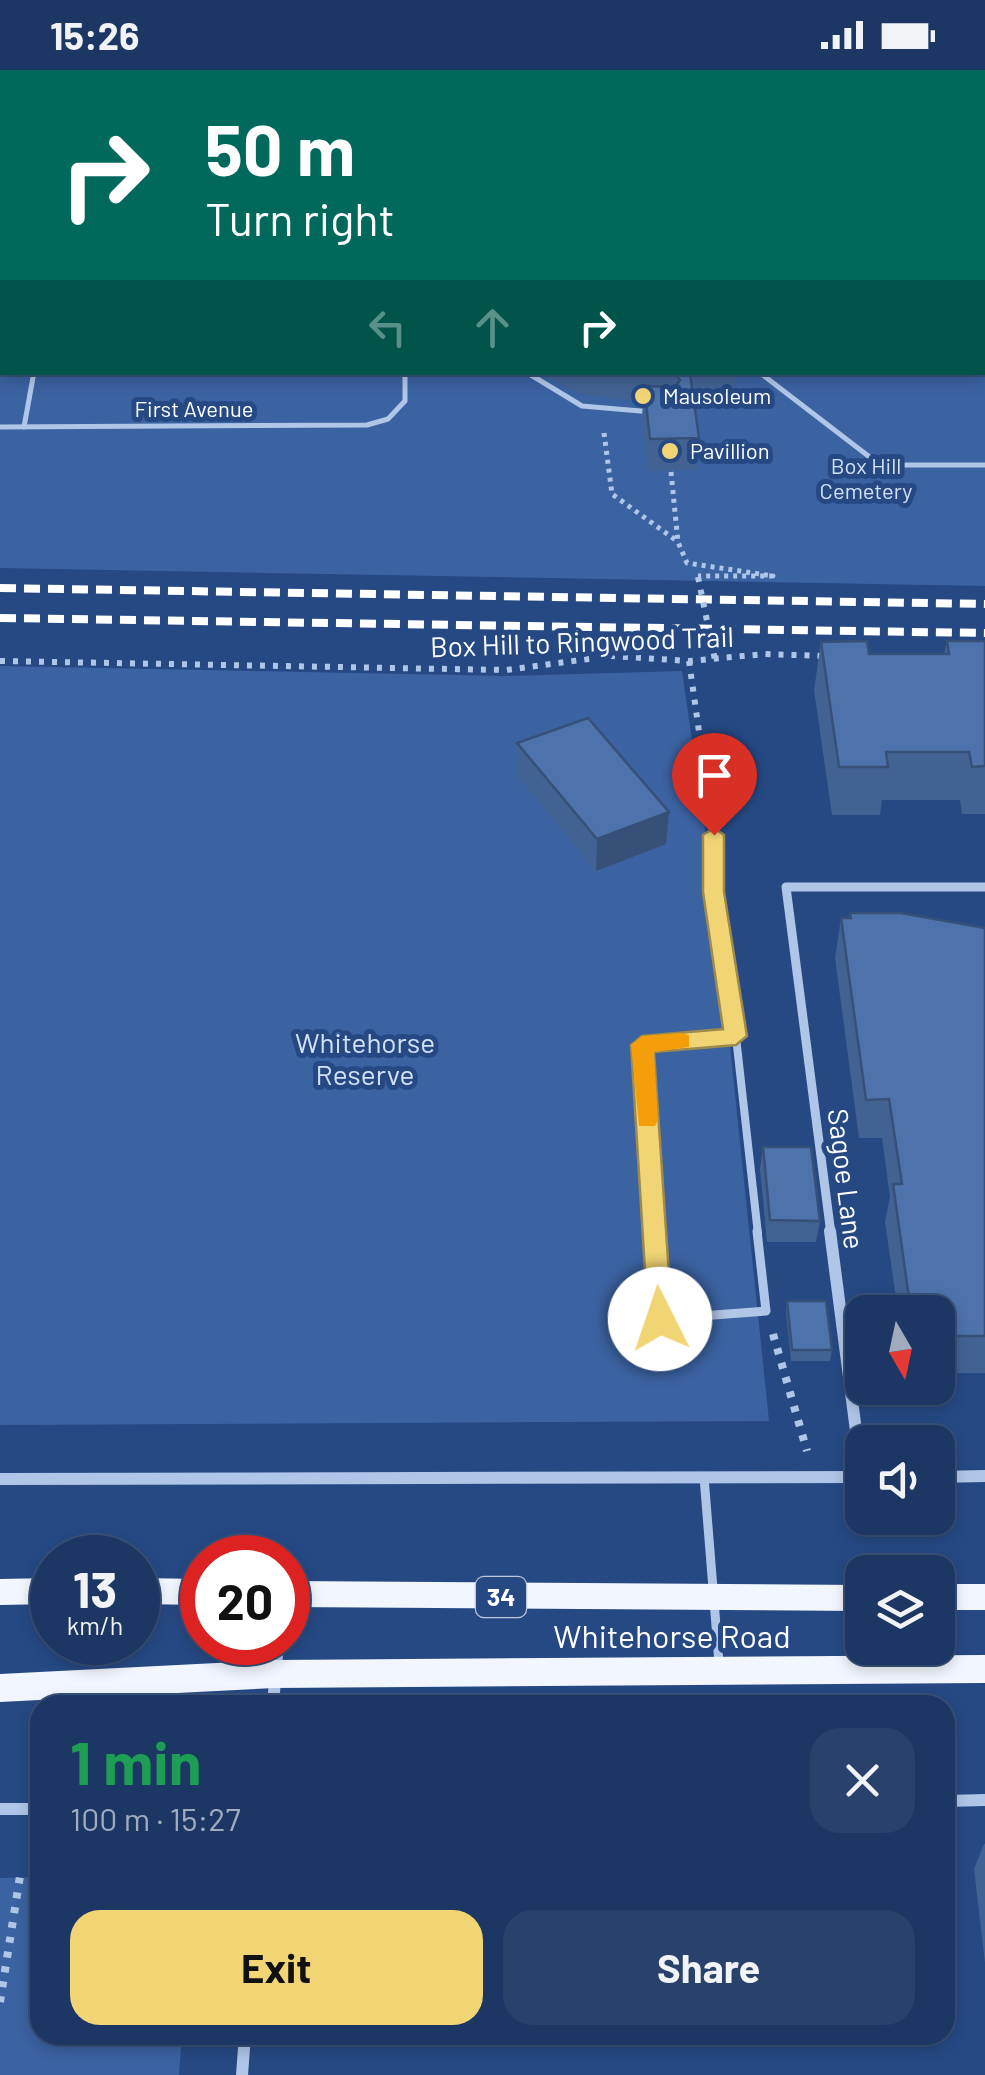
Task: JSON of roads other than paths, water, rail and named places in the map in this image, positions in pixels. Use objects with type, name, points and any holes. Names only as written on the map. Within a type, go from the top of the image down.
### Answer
[{"type":"main road","points":[[0,1592],[30,1592]]},
{"type":"main road","name":"Whitehorse Road","points":[[310,1594],[845,1598]]},
{"type":"main road","points":[[955,1597],[985,1597]]},
{"type":"main road","name":"Whitehorse Road","points":[[0,1688],[274,1690],[720,1672],[985,1669]]},
{"type":"street","name":"Sagoe Lane","points":[[855,1425],[786,887],[985,886]]},
{"type":"street","points":[[955,1477],[985,1476]]},
{"type":"street","points":[[0,1479],[845,1477]]},
{"type":"street","points":[[274,1690],[276,1665]]},
{"type":"street","points":[[955,1801],[985,1800]]},
{"type":"street","points":[[0,1809],[30,1809]]},
{"type":"street","points":[[242,2075],[244,2045]]},
{"type":"lane","points":[[24,427],[33,375]]},
{"type":"lane","name":"First Avenue","points":[[0,427],[344,427],[388,419],[405,401],[405,375]]},
{"type":"lane","points":[[531,375],[582,406],[603,412],[654,412]]},
{"type":"lane","points":[[763,375],[880,465],[985,465]]},
{"type":"lane","points":[[714,835],[714,892],[736,1036],[766,1311],[660,1319],[642,1045],[736,1036]]},
{"type":"lane","points":[[704,1477],[720,1672]]},
{"type":"railway","points":[[0,588],[985,604]]},
{"type":"railway","points":[[0,618],[985,633]]},
{"type":"place","name":"Mausoleum","points":[[643,396]]},
{"type":"place","name":"Pavillion","points":[[670,451]]},
{"type":"park label","name":"Box Hill Cemetery","points":[[866,478]]},
{"type":"park label","name":"Whitehorse Reserve","points":[[365,1059]]}]
